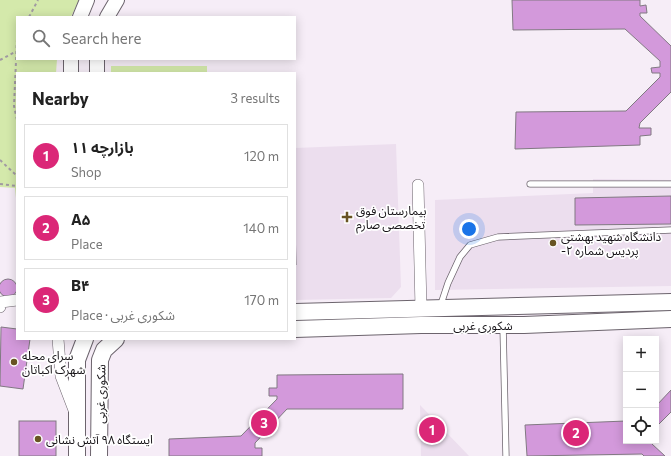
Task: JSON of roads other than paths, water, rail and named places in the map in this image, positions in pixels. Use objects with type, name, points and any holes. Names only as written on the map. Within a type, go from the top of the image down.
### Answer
[{"type":"main road","name":"شکوری غربی","points":[[296,312],[671,302]]},
{"type":"main road","points":[[421,308],[421,325]]},
{"type":"main road","name":"شکوری غربی","points":[[296,329],[421,325],[503,325],[671,319]]},
{"type":"main road","name":"شکوری غربی","points":[[77,456],[78,360],[85,340]]},
{"type":"main road","name":"شکوری غربی","points":[[99,456],[100,360],[104,350],[115,340]]},
{"type":"street","points":[[80,16],[87,0]]},
{"type":"street","points":[[108,16],[118,0]]},
{"type":"street","points":[[71,60],[71,72]]},
{"type":"street","points":[[97,60],[97,72]]},
{"type":"street","points":[[418,185],[421,308]]},
{"type":"street","points":[[0,307],[1,302],[16,300]]},
{"type":"street","points":[[58,340],[61,376],[77,416]]},
{"type":"street","points":[[77,340],[78,360]]},
{"type":"lane","points":[[530,184],[671,184]]},
{"type":"lane","points":[[440,308],[448,283],[460,257],[470,245],[498,236],[671,230]]},
{"type":"lane","points":[[503,325],[506,456]]},
{"type":"place","name":"بیمارستان فوق تخصصی صارم","points":[[347,217]]},
{"type":"place","name":"دانشگاه شهید بهشتی -پردیس شماره ۲","points":[[553,243]]},
{"type":"place","name":"سرای محله شهرک اکباتان","points":[[14,362]]},
{"type":"place","name":"B۴","points":[[264,423]]},
{"type":"place","name":"بازارچه ۱۱","points":[[432,430]]},
{"type":"place","name":"A۵","points":[[576,433]]},
{"type":"place","name":"ایستگاه ۹۸ آتش نشانی","points":[[38,439]]}]
